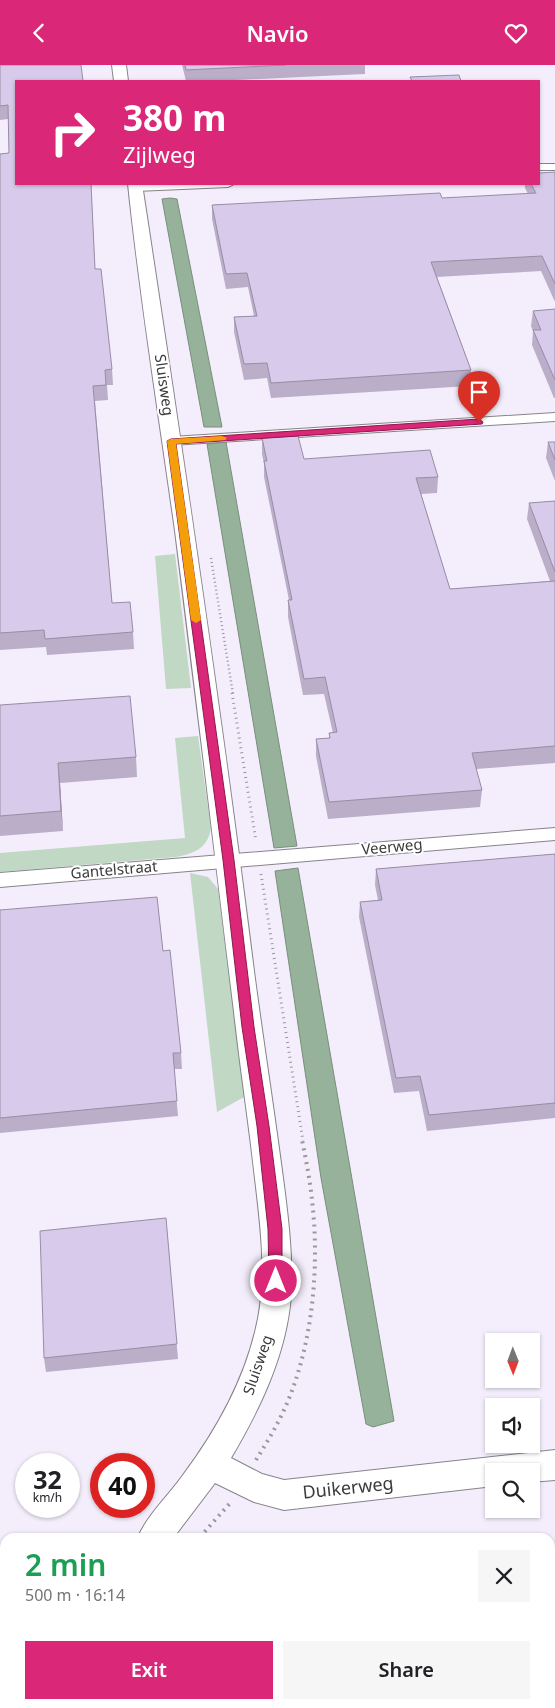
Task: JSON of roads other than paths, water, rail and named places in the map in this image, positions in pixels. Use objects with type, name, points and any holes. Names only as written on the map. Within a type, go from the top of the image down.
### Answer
[{"type":"street","points":[[119,65],[121,80]]},
{"type":"street","points":[[540,167],[555,167]]},
{"type":"street","points":[[136,186],[182,185]]},
{"type":"street","name":"Sluisweg","points":[[136,186],[228,860],[275,1229],[276,1299],[266,1349],[242,1409],[215,1457],[157,1533]]},
{"type":"street","points":[[171,441],[555,417]]},
{"type":"street","name":"Veerweg","points":[[228,860],[555,834]]},
{"type":"street","name":"Gantelstraat","points":[[0,879],[228,860]]},
{"type":"street","name":"Duikerweg","points":[[209,1463],[244,1483],[270,1493],[284,1495],[485,1472]]},
{"type":"street","name":"Duikerweg","points":[[540,1466],[555,1465]]}]
